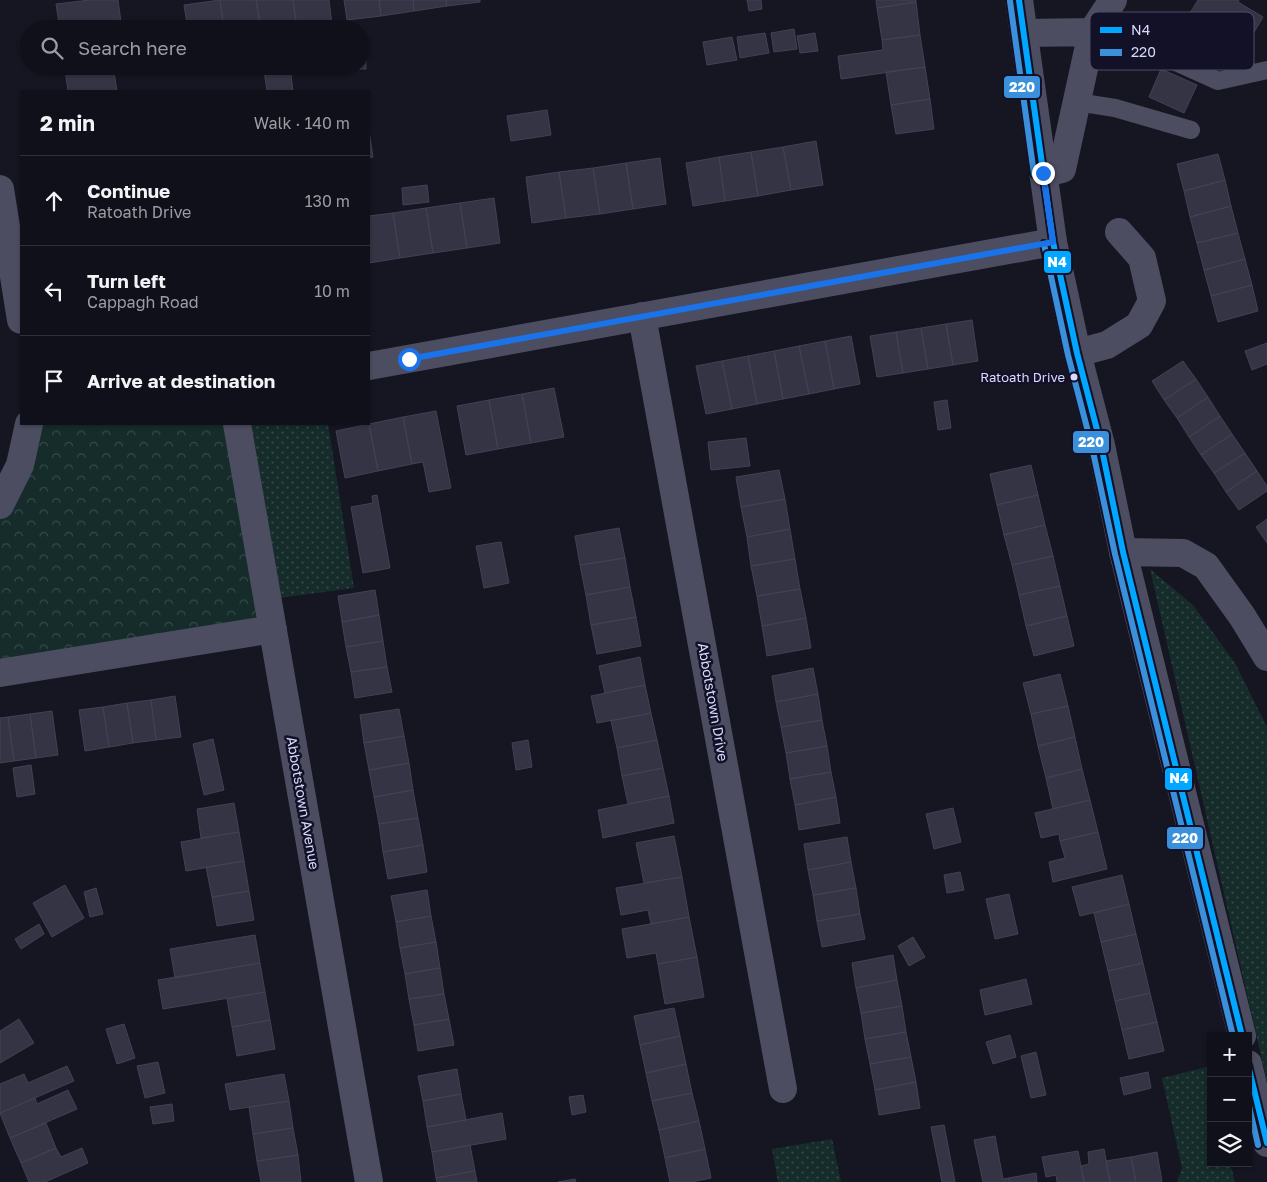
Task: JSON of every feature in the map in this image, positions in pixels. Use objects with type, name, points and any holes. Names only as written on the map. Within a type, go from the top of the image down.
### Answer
[{"type":"street","points":[[1019,0],[1053,242],[1076,353],[1101,445],[1123,552],[1241,1032]]},
{"type":"street","points":[[1105,12],[1113,0]]},
{"type":"street","points":[[1024,33],[1090,32]]},
{"type":"street","points":[[1043,173],[1062,168],[1090,41]]},
{"type":"street","points":[[0,189],[20,314]]},
{"type":"street","points":[[1076,353],[1107,345],[1139,325],[1152,301],[1142,258],[1119,232]]},
{"type":"street","points":[[370,366],[1053,242]]},
{"type":"street","name":"Abbotstown Drive","points":[[642,316],[783,1088]]},
{"type":"street","points":[[0,505],[20,465],[29,425]]},
{"type":"street","name":"Abbotstown Avenue","points":[[237,425],[369,1182]]},
{"type":"street","points":[[1123,552],[1183,553],[1206,566],[1242,616],[1267,657]]},
{"type":"street","points":[[0,673],[273,630]]},
{"type":"street","points":[[1251,1077],[1267,1143]]},
{"type":"lane","points":[[1194,70],[1218,81],[1267,70]]},
{"type":"lane","points":[[1077,102],[1115,108],[1191,130]]},
{"type":"green space","points":[[31,425],[237,425],[273,628],[0,674],[0,507]]},
{"type":"green space","points":[[239,425],[328,425],[354,588],[272,599]]},
{"type":"green space","points":[[1150,569],[1193,605],[1235,663],[1267,727],[1267,1082]]},
{"type":"green space","points":[[1207,1067],[1207,1167],[1231,1167],[1235,1182],[1177,1182],[1182,1168],[1162,1078]]},
{"type":"green space","points":[[832,1139],[841,1182],[778,1182],[772,1149]]},
{"type":"building","points":[[90,0],[118,0],[121,20],[59,20],[56,4]]},
{"type":"building","points":[[220,0],[223,20],[186,20],[184,5]]},
{"type":"building","points":[[220,0],[256,0],[259,20],[223,20]]},
{"type":"building","points":[[256,0],[293,0],[296,20],[259,20]]},
{"type":"building","points":[[293,0],[329,0],[331,20],[296,20]]},
{"type":"building","points":[[344,0],[379,0],[381,16],[347,20]]},
{"type":"building","points":[[379,0],[413,0],[414,11],[381,16]]},
{"type":"building","points":[[413,0],[446,0],[447,6],[414,11]]},
{"type":"building","points":[[446,0],[480,0],[480,2],[447,6]]},
{"type":"building","points":[[747,0],[761,0],[762,9],[749,11]]},
{"type":"building","points":[[876,0],[916,0],[916,2],[877,8]]},
{"type":"building","points":[[1198,0],[1239,0],[1238,2],[1263,17],[1254,32],[1254,12],[1191,12]]},
{"type":"building","points":[[916,2],[920,35],[882,40],[877,8]]},
{"type":"building","points":[[794,29],[797,49],[774,52],[771,33]]},
{"type":"building","points":[[765,33],[769,53],[740,58],[737,37]]},
{"type":"building","points":[[815,33],[818,51],[800,53],[797,36]]},
{"type":"building","points":[[920,35],[925,67],[841,79],[838,56],[883,50],[882,40]]},
{"type":"building","points":[[732,37],[737,60],[707,65],[703,42]]},
{"type":"building","points":[[925,67],[930,99],[891,105],[886,72]]},
{"type":"building","points":[[1161,70],[1197,85],[1184,113],[1149,97]]},
{"type":"building","points":[[66,75],[114,75],[117,90],[68,90]]},
{"type":"building","points":[[265,75],[291,75],[293,90],[267,90]]},
{"type":"building","points":[[930,99],[934,129],[896,134],[891,105]]},
{"type":"building","points":[[547,110],[551,135],[511,141],[507,116]]},
{"type":"building","points":[[370,138],[373,157],[370,158]]},
{"type":"building","points":[[816,141],[823,185],[791,190],[783,147]]},
{"type":"building","points":[[783,147],[791,190],[758,196],[751,152]]},
{"type":"building","points":[[751,152],[758,196],[725,201],[719,157]]},
{"type":"building","points":[[1218,154],[1225,180],[1184,191],[1177,164]]},
{"type":"building","points":[[719,157],[725,201],[693,206],[686,163]]},
{"type":"building","points":[[660,158],[666,204],[633,209],[626,163]]},
{"type":"building","points":[[626,163],[633,209],[600,214],[593,168]]},
{"type":"building","points":[[593,168],[600,214],[566,218],[559,172]]},
{"type":"building","points":[[559,172],[566,218],[532,223],[526,177]]},
{"type":"building","points":[[1225,180],[1231,206],[1190,217],[1184,191]]},
{"type":"building","points":[[427,185],[429,202],[403,205],[402,188]]},
{"type":"building","points":[[494,198],[500,243],[467,248],[460,203]]},
{"type":"building","points":[[460,203],[467,248],[433,253],[426,208]]},
{"type":"building","points":[[1231,206],[1238,233],[1197,243],[1190,217]]},
{"type":"building","points":[[426,208],[433,253],[400,258],[393,213]]},
{"type":"building","points":[[393,213],[400,258],[370,263],[370,216]]},
{"type":"building","points":[[1238,233],[1245,259],[1204,270],[1197,243]]},
{"type":"building","points":[[1245,259],[1252,285],[1211,296],[1204,270]]},
{"type":"building","points":[[1252,285],[1258,311],[1218,322],[1211,296]]},
{"type":"building","points":[[972,320],[978,361],[953,365],[946,324]]},
{"type":"building","points":[[946,324],[953,365],[928,369],[921,328]]},
{"type":"building","points":[[921,328],[928,369],[903,373],[896,332]]},
{"type":"building","points":[[896,332],[903,373],[877,377],[870,336]]},
{"type":"building","points":[[851,336],[860,384],[834,389],[825,341]]},
{"type":"building","points":[[825,341],[834,389],[809,394],[799,346]]},
{"type":"building","points":[[1267,343],[1267,364],[1252,370],[1245,351]]},
{"type":"building","points":[[799,346],[809,394],[783,399],[774,351]]},
{"type":"building","points":[[774,351],[783,399],[757,404],[748,356]]},
{"type":"building","points":[[748,356],[757,404],[732,409],[722,361]]},
{"type":"building","points":[[722,361],[732,409],[706,414],[696,366]]},
{"type":"building","points":[[1183,361],[1196,379],[1164,400],[1152,381]]},
{"type":"building","points":[[1196,379],[1208,397],[1177,418],[1164,400]]},
{"type":"building","points":[[554,388],[564,437],[531,443],[522,394]]},
{"type":"building","points":[[522,394],[531,443],[498,449],[489,400]]},
{"type":"building","points":[[1208,397],[1220,416],[1189,437],[1177,418]]},
{"type":"building","points":[[489,400],[498,449],[466,455],[457,406]]},
{"type":"building","points":[[947,400],[951,428],[938,430],[934,402]]},
{"type":"building","points":[[436,411],[451,488],[429,492],[423,462],[412,464],[403,417]]},
{"type":"building","points":[[1220,416],[1232,434],[1201,455],[1189,437]]},
{"type":"building","points":[[403,417],[412,464],[378,471],[370,424]]},
{"type":"building","points":[[369,425],[378,471],[345,478],[336,431]]},
{"type":"building","points":[[1232,434],[1245,453],[1214,473],[1201,455]]},
{"type":"building","points":[[746,438],[750,466],[711,470],[708,442]]},
{"type":"building","points":[[1245,453],[1257,471],[1226,492],[1214,473]]},
{"type":"building","points":[[1031,465],[1038,495],[997,505],[990,474]]},
{"type":"building","points":[[779,470],[785,499],[741,507],[736,477]]},
{"type":"building","points":[[1257,471],[1267,486],[1267,491],[1239,510],[1226,492]]},
{"type":"building","points":[[377,495],[390,568],[363,573],[351,507],[373,503],[372,496]]},
{"type":"building","points":[[1038,495],[1045,525],[1004,535],[997,505]]},
{"type":"building","points":[[785,499],[790,529],[747,537],[741,507]]},
{"type":"building","points":[[1267,519],[1267,543],[1256,527]]},
{"type":"building","points":[[1045,525],[1053,556],[1012,565],[1004,535]]},
{"type":"building","points":[[619,528],[625,558],[580,565],[575,536]]},
{"type":"building","points":[[790,529],[795,559],[751,566],[747,537]]},
{"type":"building","points":[[501,542],[509,583],[484,588],[476,546]]},
{"type":"building","points":[[1053,556],[1060,586],[1019,595],[1012,565]]},
{"type":"building","points":[[625,558],[630,587],[586,595],[580,565]]},
{"type":"building","points":[[795,559],[800,589],[757,596],[751,566]]},
{"type":"building","points":[[1060,586],[1067,616],[1026,626],[1019,595]]},
{"type":"building","points":[[630,587],[636,617],[591,625],[586,595]]},
{"type":"building","points":[[800,589],[806,618],[762,626],[757,596]]},
{"type":"building","points":[[375,590],[379,615],[342,622],[338,596]]},
{"type":"building","points":[[379,615],[383,641],[346,647],[342,622]]},
{"type":"building","points":[[1067,616],[1074,646],[1034,656],[1026,626]]},
{"type":"building","points":[[636,617],[641,646],[597,654],[591,625]]},
{"type":"building","points":[[806,618],[811,648],[767,656],[762,626]]},
{"type":"building","points":[[383,641],[387,667],[351,672],[346,647]]},
{"type":"building","points":[[640,657],[645,685],[605,693],[599,666]]},
{"type":"building","points":[[387,667],[392,692],[355,698],[351,672]]},
{"type":"building","points":[[813,668],[818,694],[776,702],[772,676]]},
{"type":"building","points":[[1060,674],[1068,706],[1031,714],[1023,683]]},
{"type":"building","points":[[645,685],[651,713],[597,723],[591,696]]},
{"type":"building","points":[[818,694],[822,720],[781,727],[776,702]]},
{"type":"building","points":[[175,696],[181,737],[156,740],[151,700]]},
{"type":"building","points":[[151,700],[156,740],[133,743],[127,703]]},
{"type":"building","points":[[127,703],[133,743],[109,747],[103,707]]},
{"type":"building","points":[[1068,706],[1075,737],[1038,746],[1031,714]]},
{"type":"building","points":[[103,707],[109,747],[85,751],[79,710]]},
{"type":"building","points":[[399,709],[404,736],[364,743],[360,715]]},
{"type":"building","points":[[52,711],[58,755],[36,758],[30,714]]},
{"type":"building","points":[[651,713],[657,740],[617,748],[611,721]]},
{"type":"building","points":[[30,714],[36,758],[14,761],[8,717]]},
{"type":"building","points":[[8,717],[14,761],[0,763],[0,718]]},
{"type":"building","points":[[822,720],[827,746],[786,753],[781,727]]},
{"type":"building","points":[[404,736],[409,763],[369,770],[364,743]]},
{"type":"building","points":[[1075,737],[1082,769],[1046,778],[1038,746]]},
{"type":"building","points":[[213,739],[224,790],[204,795],[193,744]]},
{"type":"building","points":[[528,740],[532,767],[516,770],[512,743]]},
{"type":"building","points":[[657,740],[663,768],[622,776],[617,748]]},
{"type":"building","points":[[827,746],[831,772],[790,779],[786,753]]},
{"type":"building","points":[[409,763],[413,790],[374,797],[369,770]]},
{"type":"building","points":[[31,765],[35,794],[17,797],[13,768]]},
{"type":"building","points":[[663,768],[669,796],[628,804],[622,776]]},
{"type":"building","points":[[1082,769],[1090,800],[1053,809],[1046,778]]},
{"type":"building","points":[[831,772],[836,797],[795,805],[790,779]]},
{"type":"building","points":[[413,790],[418,818],[379,824],[374,797]]},
{"type":"building","points":[[669,796],[674,823],[603,838],[598,810]]},
{"type":"building","points":[[836,797],[840,823],[799,830],[795,805]]},
{"type":"building","points":[[1090,800],[1098,832],[1060,841],[1059,834],[1041,838],[1035,813]]},
{"type":"building","points":[[234,803],[239,832],[201,838],[197,809]]},
{"type":"building","points":[[953,808],[961,842],[934,849],[926,814]]},
{"type":"building","points":[[418,818],[423,845],[383,852],[379,824]]},
{"type":"building","points":[[239,832],[244,861],[186,871],[181,842]]},
{"type":"building","points":[[1098,832],[1107,869],[1053,882],[1049,862],[1065,858],[1060,841]]},
{"type":"building","points":[[674,836],[682,877],[644,883],[636,843]]},
{"type":"building","points":[[847,837],[851,862],[808,870],[804,844]]},
{"type":"building","points":[[423,845],[427,872],[388,879],[383,852]]},
{"type":"building","points":[[244,861],[249,891],[212,897],[206,867]]},
{"type":"building","points":[[851,862],[856,888],[813,895],[808,870]]},
{"type":"building","points":[[960,872],[964,890],[947,893],[944,875]]},
{"type":"building","points":[[1122,875],[1129,904],[1080,916],[1072,887]]},
{"type":"building","points":[[682,877],[689,917],[651,924],[648,910],[621,915],[616,888]]},
{"type":"building","points":[[65,885],[84,918],[52,937],[33,903]]},
{"type":"building","points":[[96,888],[103,914],[90,917],[84,892]]},
{"type":"building","points":[[856,888],[860,914],[817,921],[813,895]]},
{"type":"building","points":[[427,890],[431,916],[396,922],[391,896]]},
{"type":"building","points":[[249,891],[254,920],[217,926],[212,897]]},
{"type":"building","points":[[1009,894],[1018,934],[995,939],[986,899]]},
{"type":"building","points":[[1129,904],[1136,934],[1101,942],[1094,913]]},
{"type":"building","points":[[860,914],[865,939],[822,947],[817,921]]},
{"type":"building","points":[[431,916],[436,942],[400,948],[396,922]]},
{"type":"building","points":[[689,917],[697,957],[658,964],[656,953],[627,958],[622,929]]},
{"type":"building","points":[[39,924],[44,934],[21,949],[15,939]]},
{"type":"building","points":[[1136,934],[1143,963],[1108,971],[1101,942]]},
{"type":"building","points":[[255,935],[260,963],[175,978],[170,949]]},
{"type":"building","points":[[913,937],[925,957],[909,966],[898,946]]},
{"type":"building","points":[[436,942],[440,968],[405,974],[400,948]]},
{"type":"building","points":[[893,955],[897,980],[856,988],[852,963]]},
{"type":"building","points":[[697,957],[704,997],[665,1004],[658,964]]},
{"type":"building","points":[[260,963],[265,992],[163,1009],[158,980]]},
{"type":"building","points":[[1143,963],[1150,993],[1115,1001],[1108,971]]},
{"type":"building","points":[[440,968],[444,994],[409,999],[405,974]]},
{"type":"building","points":[[1026,979],[1032,1004],[985,1015],[980,990]]},
{"type":"building","points":[[897,980],[902,1006],[861,1013],[856,988]]},
{"type":"building","points":[[265,992],[270,1020],[232,1027],[227,999]]},
{"type":"building","points":[[1150,993],[1157,1022],[1122,1030],[1115,1001]]},
{"type":"building","points":[[444,994],[449,1019],[414,1025],[409,999]]},
{"type":"building","points":[[902,1006],[906,1032],[865,1039],[861,1013]]},
{"type":"building","points":[[674,1008],[680,1036],[640,1045],[634,1016]]},
{"type":"building","points":[[19,1019],[34,1043],[0,1063],[0,1031]]},
{"type":"building","points":[[449,1019],[454,1045],[418,1051],[414,1025]]},
{"type":"building","points":[[270,1020],[275,1049],[237,1056],[232,1027]]},
{"type":"building","points":[[1157,1022],[1164,1051],[1129,1059],[1122,1030]]},
{"type":"building","points":[[124,1024],[135,1058],[117,1064],[106,1029]]},
{"type":"building","points":[[906,1032],[911,1057],[870,1064],[865,1039]]},
{"type":"building","points":[[1010,1035],[1016,1057],[993,1064],[986,1042]]},
{"type":"building","points":[[680,1036],[686,1064],[646,1073],[640,1045]]},
{"type":"building","points":[[1036,1052],[1046,1095],[1031,1098],[1021,1056]]},
{"type":"building","points":[[911,1057],[916,1082],[875,1090],[870,1064]]},
{"type":"building","points":[[158,1062],[165,1093],[145,1098],[137,1066]]},
{"type":"building","points":[[686,1064],[692,1093],[652,1101],[646,1073]]},
{"type":"building","points":[[67,1066],[74,1081],[0,1113],[0,1084],[24,1074],[28,1083]]},
{"type":"building","points":[[457,1069],[461,1094],[423,1101],[418,1076]]},
{"type":"building","points":[[1148,1072],[1151,1088],[1124,1095],[1120,1078]]},
{"type":"building","points":[[284,1074],[289,1101],[230,1110],[225,1084]]},
{"type":"building","points":[[916,1082],[920,1108],[879,1115],[875,1090]]},
{"type":"building","points":[[68,1090],[77,1109],[10,1138],[0,1113],[35,1098],[37,1104]]},
{"type":"building","points":[[692,1093],[699,1121],[659,1130],[652,1101]]},
{"type":"building","points":[[461,1094],[466,1120],[427,1127],[423,1101]]},
{"type":"building","points":[[583,1095],[586,1112],[572,1115],[569,1097]]},
{"type":"building","points":[[289,1101],[293,1128],[253,1134],[249,1107]]},
{"type":"building","points":[[172,1104],[174,1121],[153,1124],[150,1107]]},
{"type":"building","points":[[502,1113],[506,1139],[432,1152],[427,1127]]},
{"type":"building","points":[[699,1121],[705,1149],[665,1158],[659,1130]]},
{"type":"building","points":[[46,1123],[56,1148],[21,1163],[10,1138]]},
{"type":"building","points":[[944,1125],[955,1182],[942,1182],[931,1127]]},
{"type":"building","points":[[293,1128],[298,1155],[257,1161],[253,1134]]},
{"type":"building","points":[[995,1136],[1003,1179],[1009,1178],[1010,1182],[983,1182],[974,1140]]},
{"type":"building","points":[[470,1145],[475,1171],[436,1178],[432,1152]]},
{"type":"building","points":[[56,1148],[61,1157],[82,1148],[88,1163],[45,1182],[29,1182],[21,1163]]},
{"type":"building","points":[[705,1149],[711,1178],[691,1182],[670,1182],[665,1158]]},
{"type":"building","points":[[1104,1149],[1110,1182],[1084,1182],[1081,1166],[1089,1164],[1088,1152]]},
{"type":"building","points":[[1078,1151],[1084,1182],[1057,1182],[1056,1175],[1046,1177],[1042,1157]]},
{"type":"building","points":[[1157,1152],[1162,1182],[1136,1182],[1131,1157]]},
{"type":"building","points":[[298,1155],[301,1182],[261,1182],[257,1161]]},
{"type":"building","points":[[1131,1157],[1136,1182],[1110,1182],[1106,1161]]},
{"type":"building","points":[[475,1171],[477,1182],[437,1182],[436,1178]]},
{"type":"building","points":[[1036,1173],[1037,1182],[1010,1182],[1009,1178]]},
{"type":"building","points":[[575,1179],[576,1182],[558,1182]]},
{"type":"transit line","name":"N4","points":[[1019,0],[1053,242],[1077,353],[1101,445],[1123,552],[1241,1032]]},
{"type":"transit line","name":"220","points":[[1010,1],[1034,174]]},
{"type":"transit line","name":"220","points":[[1044,244],[1115,554],[1232,1032]]},
{"type":"transit line","name":"N4","points":[[1251,1077],[1267,1143]]},
{"type":"transit line","name":"220","points":[[1252,1119],[1258,1145]]},
{"type":"place","name":"Ratoath Drive","points":[[1074,377]]},
{"type":"route","points":[[409,359],[1053,242],[1043,173]]}]
